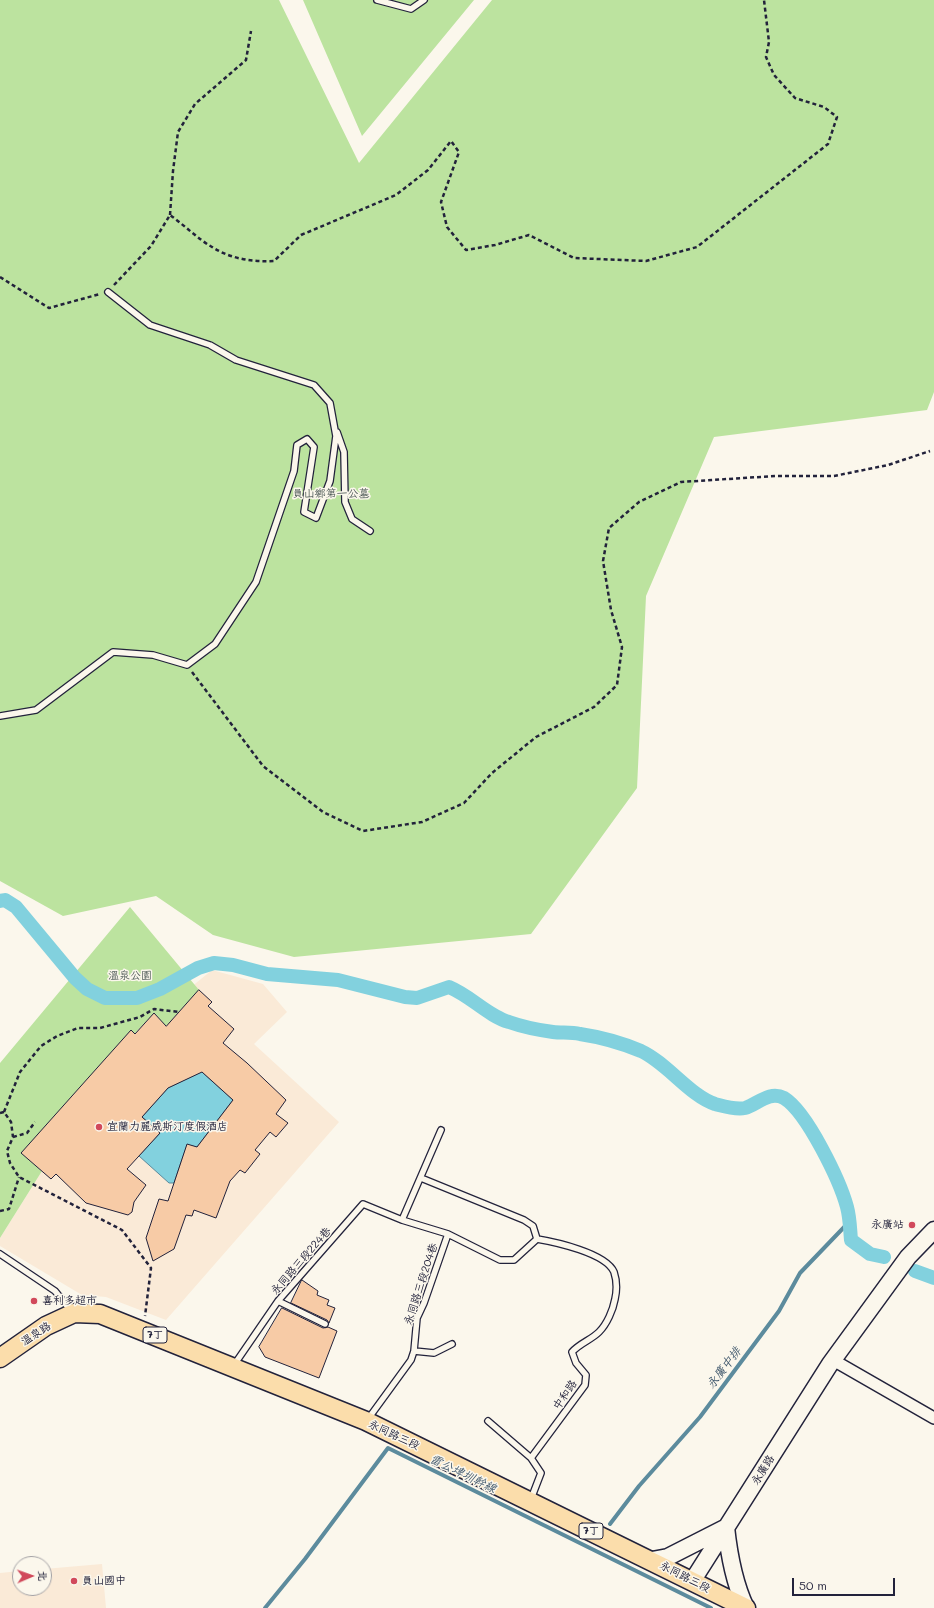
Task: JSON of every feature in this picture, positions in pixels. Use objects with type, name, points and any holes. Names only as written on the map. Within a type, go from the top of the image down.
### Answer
[{"type":"main road","name":"永同路三段","points":[[74,1313],[100,1314],[144,1330],[366,1421],[693,1580],[746,1608]]},
{"type":"main road","name":"溫泉路","points":[[0,1358],[46,1326],[74,1313]]},
{"type":"street","name":"永廣路","points":[[693,1580],[833,1360],[908,1257],[934,1230]]},
{"type":"street","points":[[833,1360],[934,1418]]},
{"type":"street","points":[[652,1560],[668,1557],[726,1527],[738,1591],[746,1608]]},
{"type":"lane","points":[[377,0],[412,8],[424,0]]},
{"type":"lane","points":[[0,716],[36,710],[113,652],[153,655],[187,665],[216,644],[256,582],[294,471],[297,445],[307,439],[314,447],[304,512],[316,518],[330,481],[336,436],[330,403],[314,385],[236,360],[210,345],[150,325],[108,292]]},
{"type":"lane","points":[[333,422],[344,452],[345,502],[352,519],[370,530]]},
{"type":"lane","points":[[421,1178],[524,1220],[533,1226],[537,1240],[514,1260],[500,1260],[448,1234],[402,1220],[441,1130]]},
{"type":"lane","name":"永同路三段224巷","points":[[233,1367],[278,1301],[364,1204],[402,1220]]},
{"type":"lane","name":"永同路三段204巷","points":[[366,1421],[411,1360],[414,1351],[417,1318],[424,1303],[448,1234]]},
{"type":"lane","name":"中和路","points":[[531,1458],[585,1386],[586,1375],[576,1363],[572,1352],[577,1346],[599,1332],[613,1309],[617,1289],[613,1272],[608,1265],[597,1258],[561,1243],[537,1240]]},
{"type":"lane","points":[[0,1254],[55,1291],[74,1313]]},
{"type":"lane","points":[[278,1301],[325,1324]]},
{"type":"lane","points":[[414,1351],[434,1353],[452,1344]]},
{"type":"lane","points":[[488,1421],[531,1458],[541,1473],[530,1501]]},
{"type":"path","points":[[170,215],[211,247],[236,258],[255,262],[274,261],[301,235],[396,195],[428,170],[451,141],[459,152],[441,202],[447,227],[466,250],[495,245],[529,235],[574,258],[646,261],[697,247],[828,144],[837,117],[824,107],[795,98],[774,75],[766,57],[769,42],[764,0]]},
{"type":"path","points":[[0,277],[49,308],[78,302],[108,292],[151,246],[170,215],[172,171],[178,132],[195,104],[246,60],[251,31]]},
{"type":"path","points":[[187,665],[263,766],[323,812],[362,831],[422,822],[464,803],[492,772],[536,737],[594,706],[617,684],[622,647],[611,610],[603,561],[609,528],[639,502],[681,482],[775,476],[834,476],[888,465],[930,451]]},
{"type":"path","points":[[144,1330],[151,1268],[122,1230],[19,1177],[10,1164],[7,1151],[13,1137],[11,1122],[2,1112],[20,1072],[41,1046],[57,1036],[78,1028],[100,1028],[140,1017],[154,1009],[179,1012]]},
{"type":"path","points":[[13,1137],[27,1133],[35,1122]]},
{"type":"path","points":[[0,1212],[9,1209],[19,1177]]},
{"type":"shaded area","name":"宜蘭力麗威斯汀度假酒店","points":[[212,970],[263,984],[287,1012],[254,1044],[339,1122],[166,1320],[106,1297],[82,1295],[0,1246],[0,1238],[42,1171],[21,1153],[154,1009],[174,1001]]},
{"type":"shaded area","name":"員山國中","points":[[102,1564],[106,1608],[0,1608],[0,1573],[12,1572],[12,1596],[52,1596],[52,1568]]},
{"type":"green space","name":"員山鄉第一公墓","points":[[0,0],[279,0],[359,163],[492,0],[934,0],[934,392],[927,410],[714,437],[646,596],[637,788],[531,934],[294,957],[213,935],[156,896],[63,916],[0,881]]},
{"type":"green space","points":[[303,0],[474,0],[362,136]]},
{"type":"green space","name":"溫泉公園","points":[[130,907],[199,990],[166,1026],[154,1013],[22,1153],[42,1171],[0,1238],[0,1063]]},
{"type":"water","points":[[202,1072],[233,1100],[197,1147],[187,1145],[174,1183],[169,1183],[139,1156],[160,1133],[142,1117],[168,1088]]},
{"type":"building","name":"宜蘭力麗威斯汀度假酒店","points":[[199,990],[212,1002],[208,1006],[234,1029],[223,1043],[247,1063],[286,1100],[276,1114],[288,1123],[276,1137],[270,1132],[255,1150],[260,1154],[245,1173],[240,1170],[230,1181],[216,1218],[194,1210],[192,1216],[186,1215],[174,1249],[153,1261],[146,1238],[159,1199],[168,1201],[187,1144],[197,1147],[233,1100],[202,1072],[168,1088],[142,1117],[160,1133],[127,1169],[146,1185],[134,1202],[132,1212],[128,1215],[86,1203],[56,1174],[51,1179],[21,1153],[131,1030],[135,1034],[154,1013],[166,1026]]},
{"type":"building","points":[[302,1280],[318,1291],[317,1295],[329,1300],[327,1305],[335,1308],[329,1323],[327,1320],[291,1303]]},
{"type":"building","points":[[282,1308],[323,1328],[328,1327],[337,1331],[319,1378],[265,1357],[259,1347]]},
{"type":"waterway","points":[[0,901],[5,900],[16,907],[75,978],[87,989],[105,998],[137,998],[160,989],[198,968],[214,963],[233,965],[267,974],[338,980],[405,997],[417,998],[449,987],[465,995],[501,1019],[514,1024],[547,1031],[573,1033],[595,1037],[619,1043],[641,1051],[660,1063],[687,1087],[706,1100],[715,1104],[729,1108],[745,1108],[768,1097],[779,1096],[784,1098],[803,1117],[822,1148],[847,1207],[851,1240],[870,1254],[884,1257]]},
{"type":"waterway","name":"永廣中排","points":[[610,1524],[639,1486],[700,1417],[779,1311],[800,1273],[849,1222]]},
{"type":"waterway","points":[[915,1271],[934,1278]]},
{"type":"waterway","name":"雷公埤圳幹線","points":[[265,1608],[305,1559],[388,1448],[711,1608]]},
{"type":"place","name":"宜蘭力麗威斯汀度假酒店","points":[[99,1127]]},
{"type":"place","name":"永廣站","points":[[912,1225]]},
{"type":"place","name":"喜利多超市","points":[[34,1301]]},
{"type":"place","name":"員山國中","points":[[74,1581]]}]
